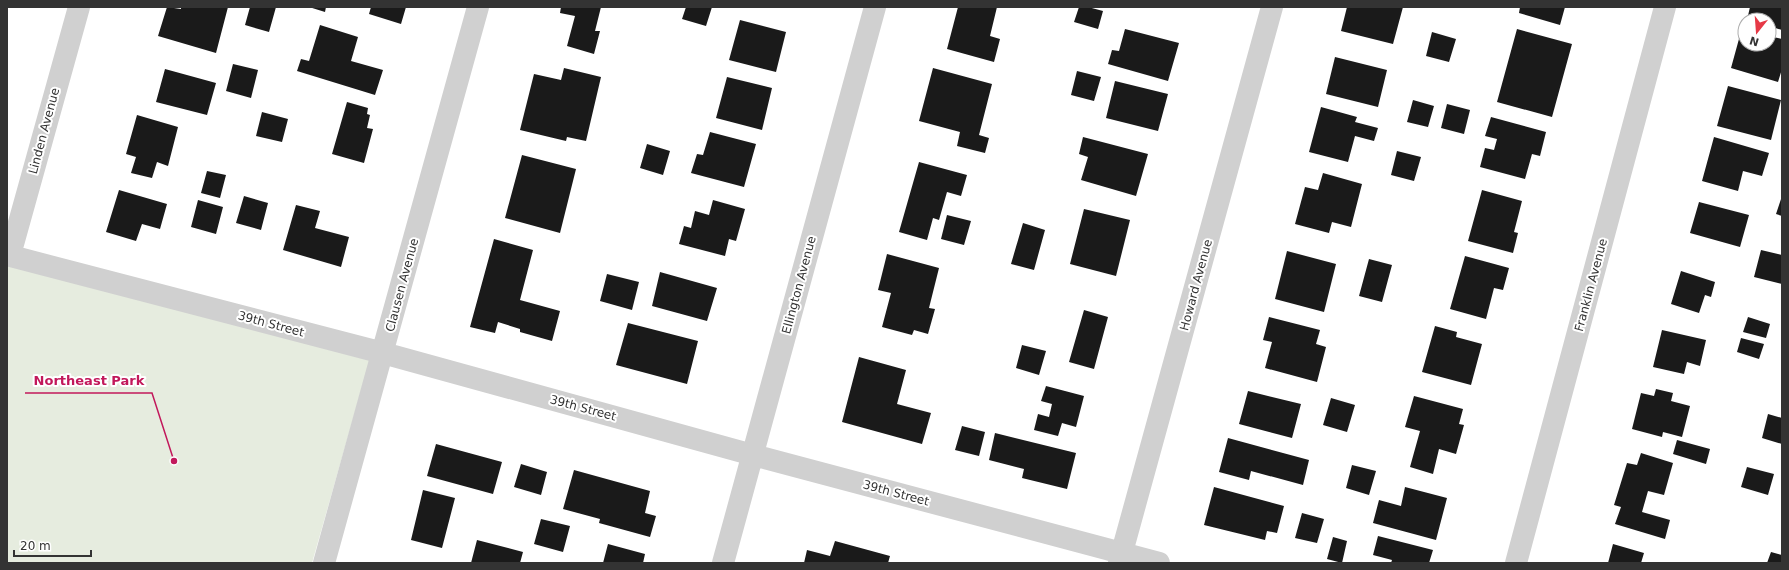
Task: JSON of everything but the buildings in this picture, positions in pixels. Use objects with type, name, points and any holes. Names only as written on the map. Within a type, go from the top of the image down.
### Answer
[{"type":"street","name":"Linden Avenue","points":[[9,255],[78,7]]},
{"type":"street","name":"Clausen Avenue","points":[[324,563],[478,7]]},
{"type":"street","name":"Ellington Avenue","points":[[723,563],[875,7]]},
{"type":"street","name":"Howard Avenue","points":[[1120,558],[1272,7]]},
{"type":"street","name":"Franklin Avenue","points":[[1516,563],[1665,7]]},
{"type":"street","name":"39th Street","points":[[9,255],[383,353],[1120,558],[1159,563]]},
{"type":"shaded area","points":[[7,261],[370,359],[312,563],[7,563]]},
{"type":"place","name":"Northeast Park","points":[[174,461]]}]
